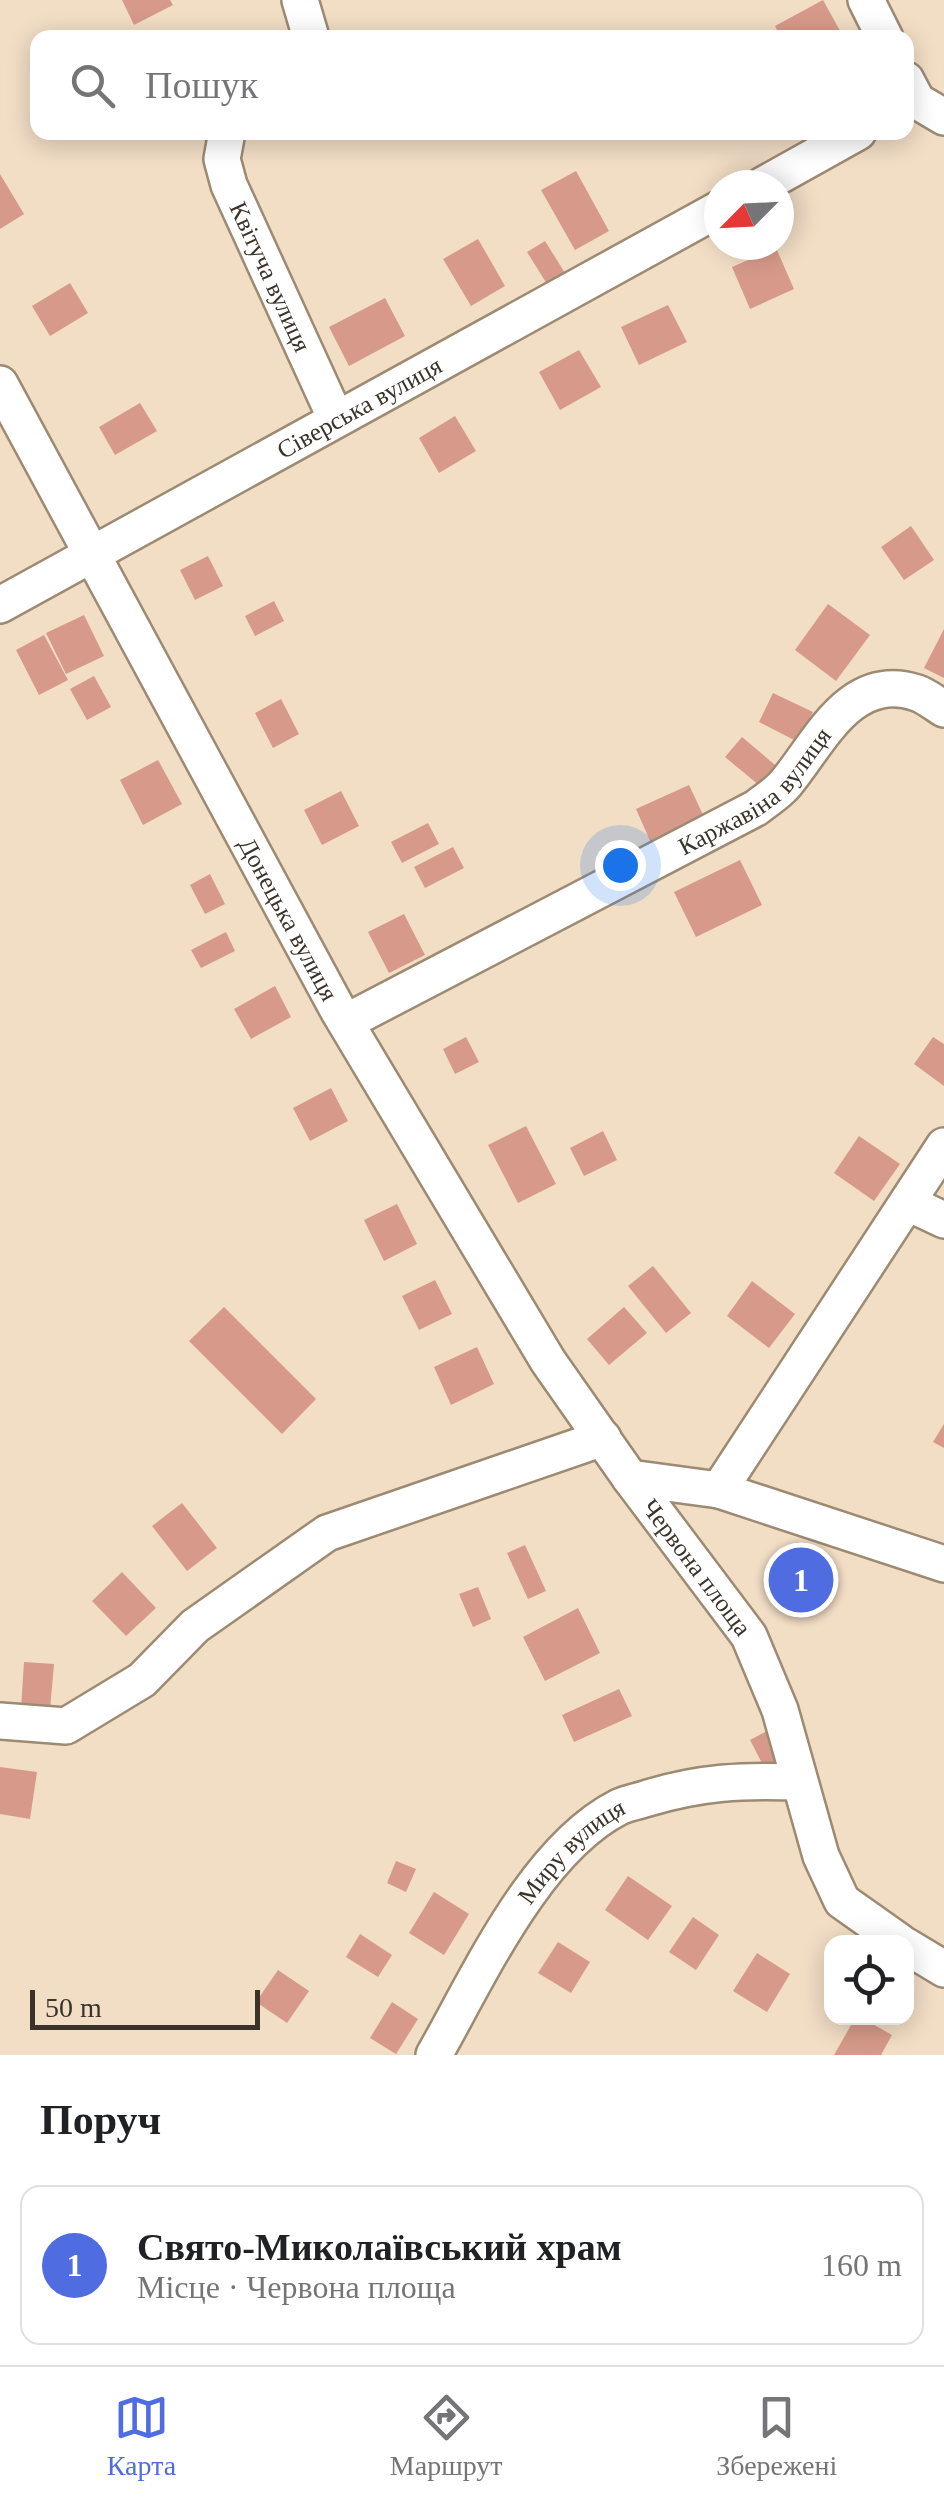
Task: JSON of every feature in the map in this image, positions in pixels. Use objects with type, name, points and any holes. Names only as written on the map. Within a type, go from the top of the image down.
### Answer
[{"type":"street","points":[[300,0],[308,30]]},
{"type":"street","points":[[866,0],[881,30]]},
{"type":"street","name":"Квітуча вулиця","points":[[226,140],[222,159],[229,185],[336,419]]},
{"type":"street","points":[[790,170],[844,140]]},
{"type":"street","name":"Сіверська вулиця","points":[[0,605],[704,217]]},
{"type":"street","name":"Донецька вулиця","points":[[0,384],[346,1022],[548,1361],[630,1478]]},
{"type":"street","name":"Каржавіна вулиця","points":[[346,1022],[756,808],[782,787],[832,718],[865,696],[886,690],[916,693],[944,709]]},
{"type":"street","points":[[720,1490],[944,1146]]},
{"type":"street","points":[[908,1203],[944,1220]]},
{"type":"street","points":[[0,1720],[66,1726],[142,1680],[195,1626],[327,1534],[603,1438]]},
{"type":"street","name":"Червона площа","points":[[630,1478],[720,1490],[944,1564]]},
{"type":"street","name":"Червона площа","points":[[630,1478],[750,1636],[780,1710],[821,1856],[842,1901],[890,1935]]},
{"type":"street","name":"Миру вулиця","points":[[434,2055],[524,1898],[553,1860],[619,1807],[670,1791],[732,1780],[798,1782]]},
{"type":"street","name":"Червона площа","points":[[914,1951],[944,1969]]},
{"type":"building","points":[[122,0],[170,0],[173,5],[134,25]]},
{"type":"building","points":[[823,0],[840,30],[777,30],[775,26]]},
{"type":"building","points":[[576,171],[609,231],[575,250],[541,190]]},
{"type":"building","points":[[0,174],[24,214],[0,229]]},
{"type":"building","points":[[478,239],[505,286],[471,306],[443,259]]},
{"type":"building","points":[[545,241],[565,273],[547,284],[527,252]]},
{"type":"building","points":[[748,260],[781,260],[794,289],[750,309],[732,267]]},
{"type":"building","points":[[70,283],[88,313],[50,336],[32,306]]},
{"type":"building","points":[[385,298],[405,336],[349,366],[329,327]]},
{"type":"building","points":[[668,305],[687,342],[639,365],[621,327]]},
{"type":"building","points":[[579,350],[601,387],[560,410],[539,372]]},
{"type":"building","points":[[140,403],[157,431],[115,455],[99,427]]},
{"type":"building","points":[[455,416],[476,451],[439,473],[419,438]]},
{"type":"building","points":[[911,526],[934,560],[904,580],[881,547]]},
{"type":"building","points":[[208,556],[223,586],[195,600],[180,570]]},
{"type":"building","points":[[274,601],[284,621],[255,636],[245,616]]},
{"type":"building","points":[[828,604],[870,635],[836,681],[795,650]]},
{"type":"building","points":[[84,615],[104,656],[66,674],[46,633]]},
{"type":"building","points":[[944,629],[944,678],[924,668]]},
{"type":"building","points":[[44,635],[68,680],[39,695],[16,650]]},
{"type":"building","points":[[94,676],[111,707],[87,720],[70,689]]},
{"type":"building","points":[[773,693],[813,712],[798,742],[759,722]]},
{"type":"building","points":[[281,699],[299,734],[273,748],[255,713]]},
{"type":"building","points":[[742,737],[781,770],[765,790],[725,757]]},
{"type":"building","points":[[158,760],[182,804],[143,825],[120,780]]},
{"type":"building","points":[[689,785],[705,819],[651,843],[636,809]]},
{"type":"building","points":[[341,791],[359,826],[322,845],[304,810]]},
{"type":"building","points":[[428,823],[439,844],[402,863],[391,842]]},
{"type":"building","points":[[453,847],[464,868],[425,888],[414,867]]},
{"type":"building","points":[[740,860],[762,905],[696,937],[674,892]]},
{"type":"building","points":[[210,874],[225,904],[205,914],[190,885]]},
{"type":"building","points":[[404,914],[425,955],[389,973],[368,932]]},
{"type":"building","points":[[226,932],[235,951],[201,968],[191,950]]},
{"type":"building","points":[[275,986],[291,1017],[251,1039],[234,1009]]},
{"type":"building","points":[[466,1037],[479,1062],[455,1074],[443,1049]]},
{"type":"building","points":[[933,1037],[944,1044],[944,1086],[914,1064]]},
{"type":"building","points":[[331,1088],[348,1121],[310,1141],[293,1108]]},
{"type":"building","points":[[526,1126],[556,1184],[518,1203],[488,1145]]},
{"type":"building","points":[[603,1131],[617,1160],[584,1176],[570,1148]]},
{"type":"building","points":[[859,1136],[900,1164],[874,1201],[834,1173]]},
{"type":"building","points":[[397,1204],[417,1244],[384,1261],[364,1220]]},
{"type":"building","points":[[653,1266],[691,1313],[666,1333],[628,1286]]},
{"type":"building","points":[[435,1280],[452,1314],[419,1330],[402,1296]]},
{"type":"building","points":[[752,1281],[795,1314],[769,1348],[727,1316]]},
{"type":"building","points":[[224,1307],[316,1399],[282,1434],[189,1341]]},
{"type":"building","points":[[624,1307],[647,1333],[609,1365],[587,1339]]},
{"type":"building","points":[[477,1347],[494,1384],[451,1405],[434,1367]]},
{"type":"building","points":[[944,1424],[944,1448],[933,1442]]},
{"type":"building","points":[[182,1503],[217,1548],[187,1571],[152,1526]]},
{"type":"building","points":[[525,1545],[546,1591],[528,1599],[507,1553]]},
{"type":"building","points":[[789,1560],[825,1585],[812,1601],[778,1576]]},
{"type":"building","points":[[122,1572],[156,1608],[126,1636],[92,1601]]},
{"type":"building","points":[[478,1587],[491,1619],[473,1627],[459,1594]]},
{"type":"building","points":[[578,1608],[600,1653],[545,1681],[523,1637]]},
{"type":"building","points":[[24,1662],[54,1664],[50,1710],[21,1708]]},
{"type":"building","points":[[619,1689],[632,1716],[574,1742],[562,1715]]},
{"type":"building","points":[[767,1731],[783,1760],[765,1769],[750,1740]]},
{"type":"building","points":[[0,1767],[37,1772],[30,1819],[0,1814]]},
{"type":"building","points":[[396,1861],[416,1869],[406,1892],[387,1883]]},
{"type":"building","points":[[628,1876],[672,1906],[648,1940],[605,1910]]},
{"type":"building","points":[[434,1892],[469,1914],[444,1955],[409,1933]]},
{"type":"building","points":[[693,1917],[719,1935],[696,1970],[669,1952]]},
{"type":"building","points":[[360,1934],[392,1955],[378,1977],[346,1957]]},
{"type":"building","points":[[558,1942],[590,1962],[571,1993],[538,1973]]},
{"type":"building","points":[[757,1953],[790,1974],[767,2012],[733,1991]]},
{"type":"building","points":[[278,1970],[309,1991],[287,2023],[256,2002]]},
{"type":"building","points":[[392,2002],[418,2019],[396,2054],[370,2038]]},
{"type":"building","points":[[851,2025],[874,2025],[892,2035],[881,2055],[834,2055]]},
{"type":"place","name":"Свято-Миколаївський храм","points":[[801,1580]]}]
